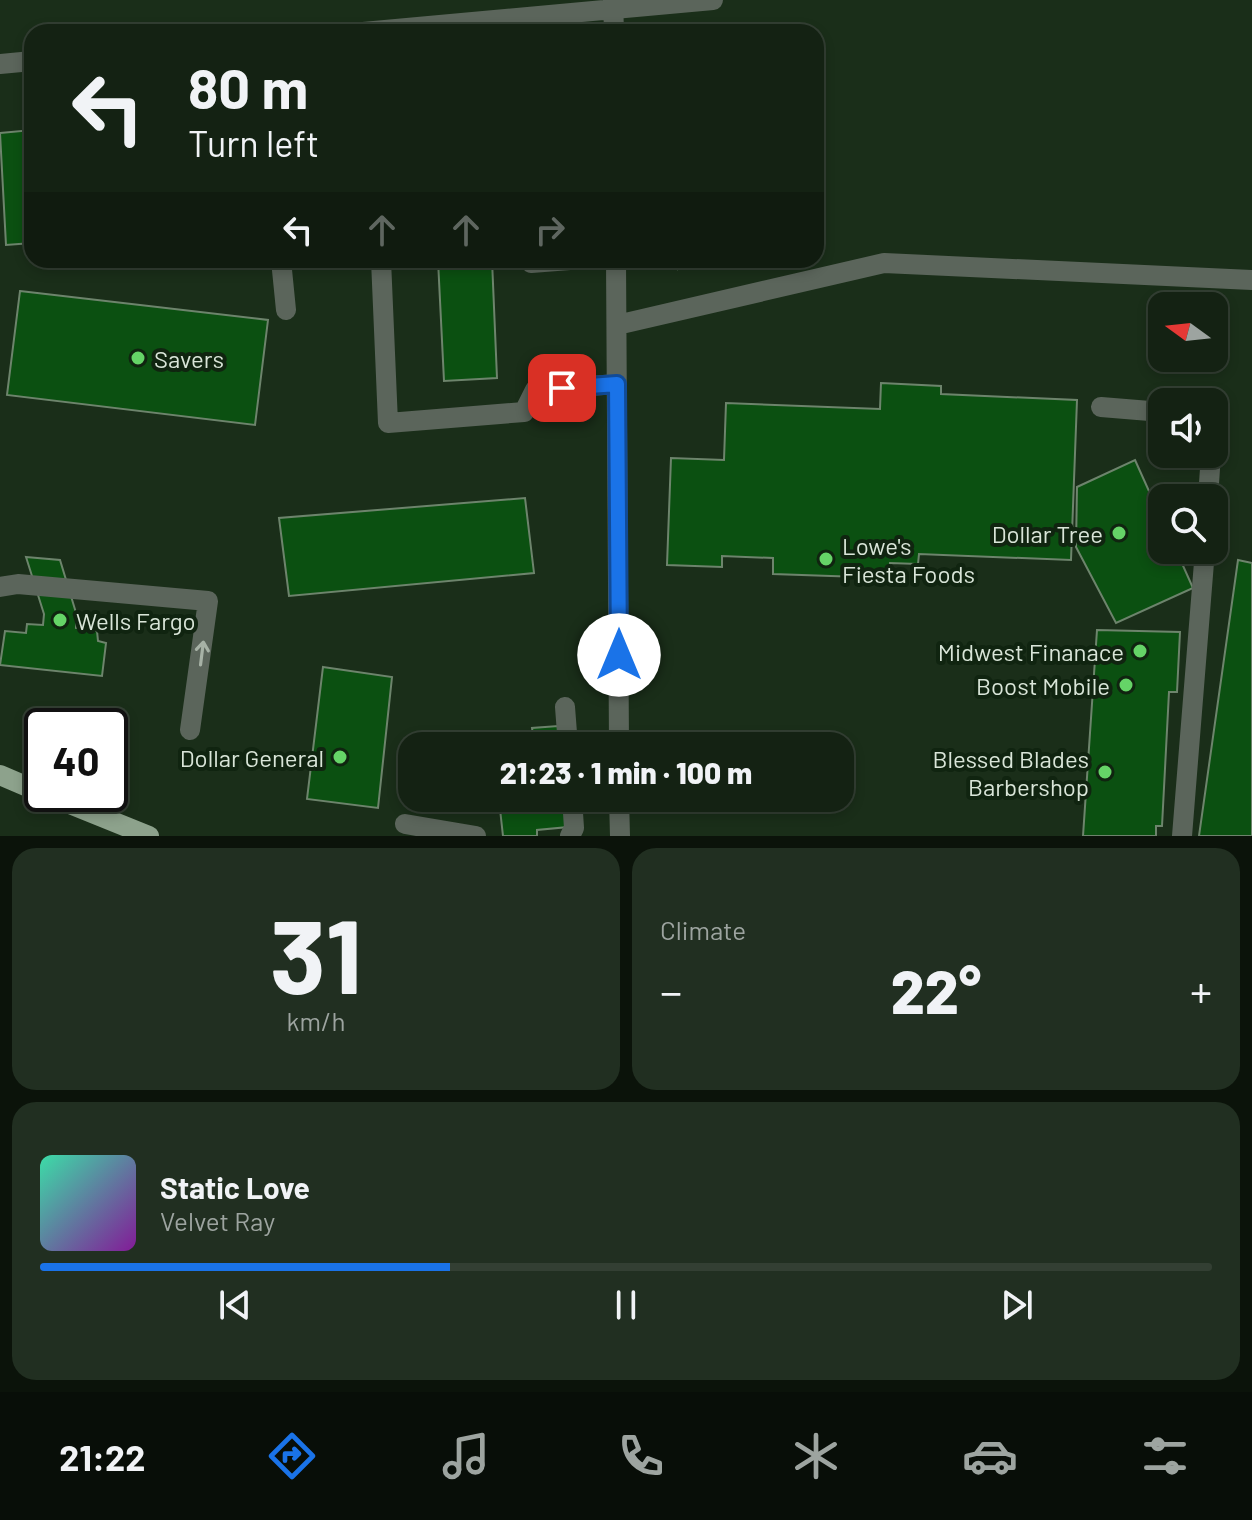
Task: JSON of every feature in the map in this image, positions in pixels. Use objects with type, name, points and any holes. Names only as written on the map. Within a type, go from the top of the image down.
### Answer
[{"type":"main road","points":[[0,775],[24,785]]},
{"type":"main road","points":[[90,812],[149,836]]},
{"type":"street","points":[[532,24],[614,5],[713,0]]},
{"type":"street","points":[[0,64],[24,62]]},
{"type":"street","points":[[617,325],[884,263],[1252,280]]},
{"type":"street","points":[[282,268],[286,310]]},
{"type":"street","points":[[381,268],[388,423],[524,412],[535,390],[617,384]]},
{"type":"street","points":[[616,268],[619,732]]},
{"type":"street","points":[[1101,407],[1148,411]]},
{"type":"street","points":[[1182,836],[1204,564]]},
{"type":"street","points":[[0,587],[18,584],[208,601],[190,730]]},
{"type":"street","points":[[565,707],[567,732]]},
{"type":"street","points":[[570,836],[574,828],[573,812]]},
{"type":"street","points":[[619,812],[620,836]]},
{"type":"street","points":[[405,824],[476,836]]},
{"type":"building","points":[[24,131],[24,244],[6,245],[0,133]]},
{"type":"building","points":[[438,268],[492,268],[497,378],[444,381]]},
{"type":"building","name":"Savers","points":[[20,291],[268,320],[255,425],[7,395]]},
{"type":"building","points":[[881,383],[941,386],[941,394],[1077,400],[1071,560],[919,554],[918,564],[890,563],[889,578],[773,574],[773,558],[722,556],[722,567],[667,565],[671,458],[724,460],[726,403],[880,409]]},
{"type":"building","name":"Dollar Tree","points":[[1135,460],[1148,489],[1148,564],[1182,564],[1193,588],[1116,623],[1076,547],[1077,487]]},
{"type":"building","points":[[525,498],[534,573],[289,596],[279,518]]},
{"type":"building","name":"Wells Fargo","points":[[26,557],[60,560],[77,616],[76,628],[97,631],[98,641],[106,643],[102,676],[0,665],[5,631],[26,633],[27,624],[43,625],[44,614]]},
{"type":"building","points":[[1238,560],[1252,563],[1252,836],[1199,836]]},
{"type":"building","points":[[1097,630],[1180,632],[1177,692],[1169,692],[1162,826],[1156,826],[1156,836],[1083,836]]},
{"type":"building","points":[[323,667],[392,677],[378,808],[307,799]]},
{"type":"building","points":[[558,726],[559,732],[533,732],[532,728]]},
{"type":"building","points":[[500,812],[566,812],[568,827],[537,830],[537,836],[503,836]]},
{"type":"place","name":"Savers","points":[[138,358]]},
{"type":"place","name":"Dollar Tree","points":[[1119,533]]},
{"type":"place","name":"Lowe's Fiesta Foods","points":[[826,559]]},
{"type":"place","name":"Wells Fargo","points":[[60,620]]},
{"type":"place","name":"Midwest Finanace","points":[[1140,651]]},
{"type":"place","name":"Boost Mobile","points":[[1126,685]]},
{"type":"place","name":"Dollar General","points":[[340,757]]},
{"type":"place","name":"Blessed Blades Barbershop","points":[[1105,772]]},
{"type":"route","points":[[562,388],[617,384],[619,655]]}]
